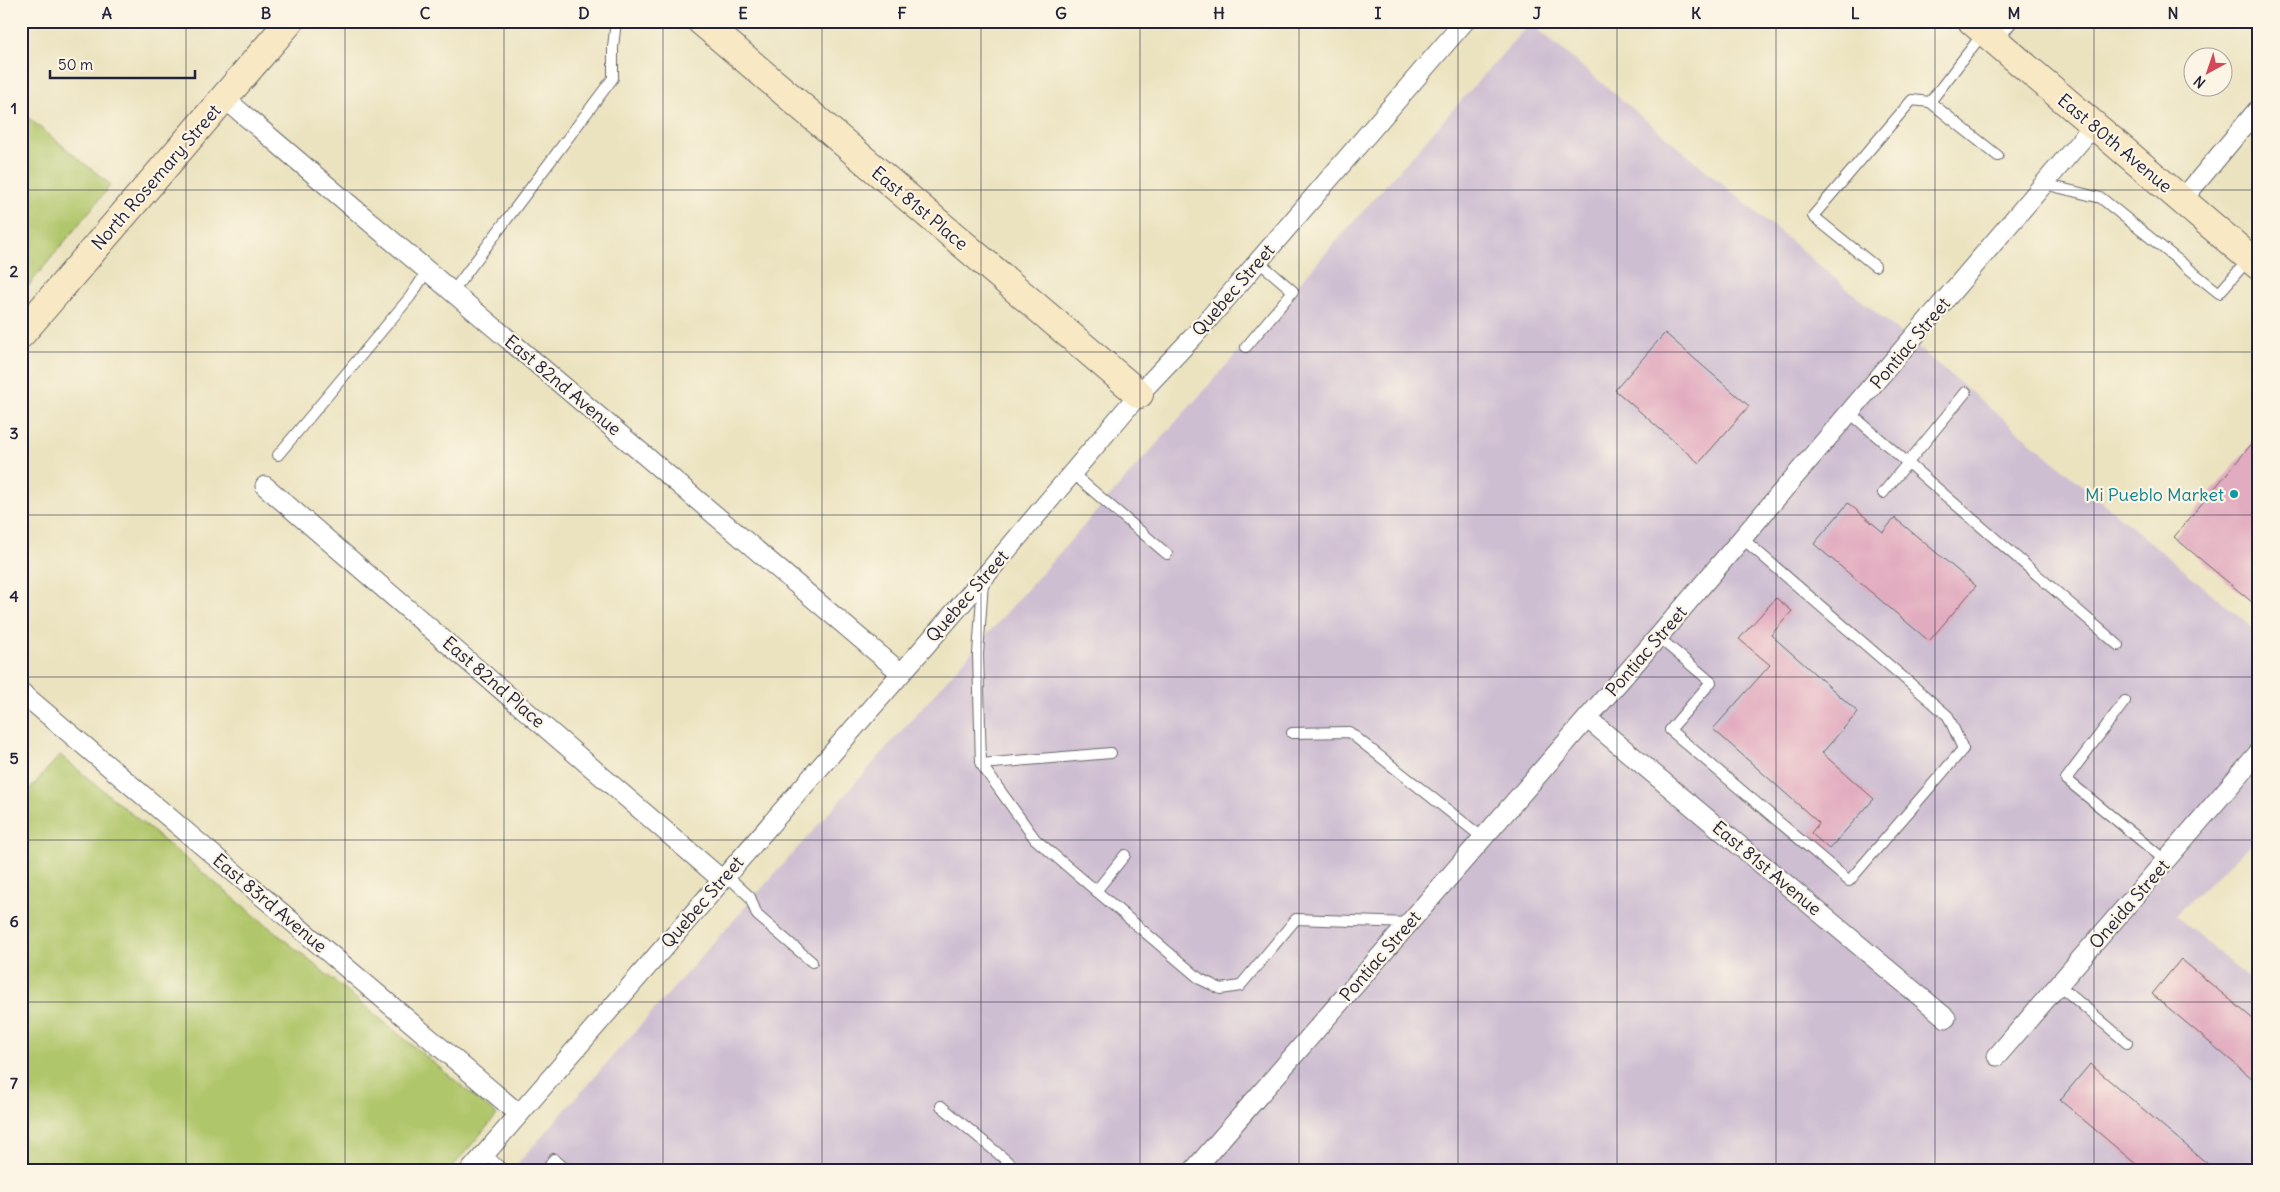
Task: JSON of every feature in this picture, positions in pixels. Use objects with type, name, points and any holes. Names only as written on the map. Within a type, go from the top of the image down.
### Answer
[{"type":"street","name":"North Rosemary Street","points":[[21,334],[290,21]]},
{"type":"street","name":"East 81st Place","points":[[701,21],[1139,394]]},
{"type":"street","name":"Quebec Street","points":[[470,1171],[723,876],[983,578],[1139,394],[1258,261],[1465,21]]},
{"type":"street","name":"East 80th Avenue","points":[[1989,28],[2094,125],[2254,262]]},
{"type":"street","name":"East 82nd Avenue","points":[[224,98],[901,673]]},
{"type":"street","points":[[2182,200],[2259,108]]},
{"type":"street","name":"Pontiac Street","points":[[1193,1171],[1482,838],[1588,719],[1850,414],[2094,125]]},
{"type":"street","name":"East 82nd Place","points":[[265,486],[723,876]]},
{"type":"street","name":"East 83rd Avenue","points":[[21,692],[519,1114]]},
{"type":"street","name":"East 81st Avenue","points":[[1588,719],[1946,1018]]},
{"type":"street","name":"Oneida Street","points":[[1997,1056],[2259,752]]},
{"type":"lane","points":[[453,291],[613,78],[613,47],[616,21]]},
{"type":"lane","points":[[1930,102],[1989,28]]},
{"type":"lane","points":[[1875,266],[1813,216],[1912,100],[1930,102],[1998,156]]},
{"type":"lane","points":[[2044,184],[2101,198],[2219,294],[2254,262]]},
{"type":"lane","points":[[1246,347],[1293,291],[1258,261]]},
{"type":"lane","points":[[278,455],[410,298],[428,270]]},
{"type":"lane","points":[[1883,493],[1966,392]]},
{"type":"lane","points":[[1850,414],[2118,645]]},
{"type":"lane","points":[[1072,473],[1167,554]]},
{"type":"lane","points":[[1658,637],[1711,682],[1670,730],[1849,880],[1962,749],[1948,716],[1743,538]]},
{"type":"lane","points":[[983,578],[978,654],[981,764],[1035,839],[1200,979],[1221,990],[1240,986],[1296,919],[1409,923]]},
{"type":"lane","points":[[2125,701],[2066,779],[2166,861]]},
{"type":"lane","points":[[1292,733],[1349,732],[1482,838]]},
{"type":"lane","points":[[981,764],[1110,753]]},
{"type":"lane","points":[[1096,891],[1125,855]]},
{"type":"lane","points":[[723,876],[750,897],[757,915],[812,962]]},
{"type":"lane","points":[[2059,985],[2127,1042]]},
{"type":"lane","points":[[941,1106],[1019,1171]]},
{"type":"lane","points":[[485,1153],[504,1171]]},
{"type":"lane","points":[[546,1171],[554,1159],[568,1171]]},
{"type":"shaded area","points":[[1530,23],[2259,633],[2259,837],[2175,915],[2259,988],[2259,1171],[511,1171]]},
{"type":"green space","points":[[21,112],[111,185],[21,295]]},
{"type":"green space","points":[[60,755],[497,1115],[449,1171],[21,1171],[21,799]]},
{"type":"building","points":[[1665,333],[1749,406],[1699,463],[1615,390]]},
{"type":"building","name":"Mi Pueblo Market","points":[[2259,435],[2259,608],[2174,537]]},
{"type":"building","points":[[1848,503],[1883,532],[1895,518],[1976,586],[1929,641],[1814,544]]},
{"type":"building","points":[[1776,598],[1792,611],[1771,635],[1858,712],[1822,753],[1874,799],[1829,849],[1811,833],[1819,823],[1713,729],[1770,665],[1739,639]]},
{"type":"building","points":[[2181,959],[2259,1024],[2259,1084],[2152,994]]},
{"type":"building","points":[[2090,1064],[2216,1171],[2144,1171],[2060,1100]]},
{"type":"place","name":"Mi Pueblo Market","points":[[2234,494]]}]
